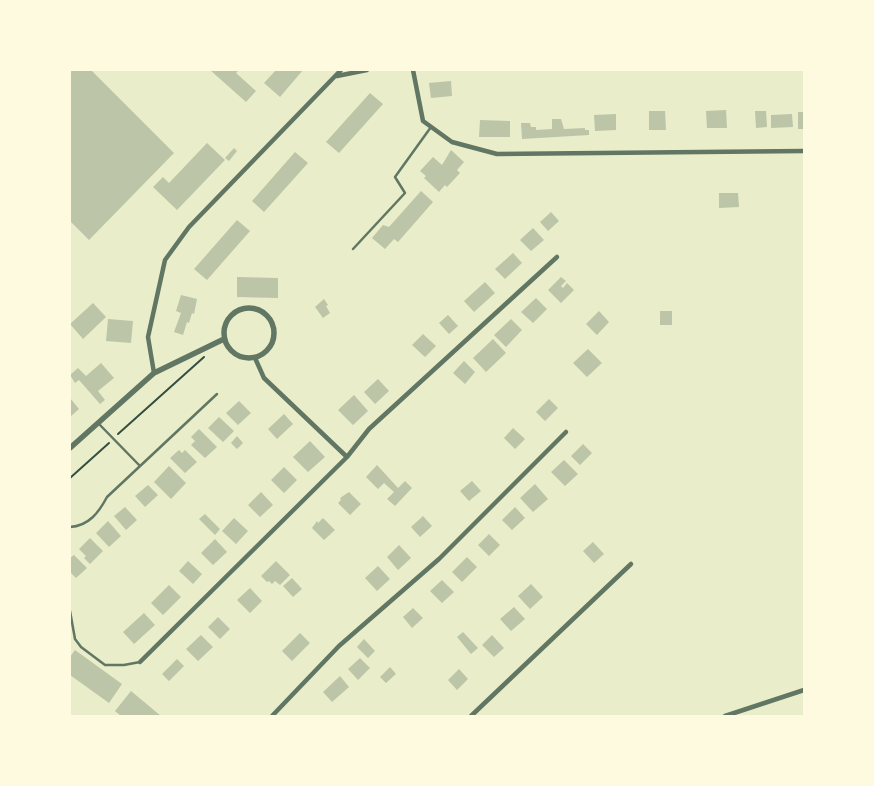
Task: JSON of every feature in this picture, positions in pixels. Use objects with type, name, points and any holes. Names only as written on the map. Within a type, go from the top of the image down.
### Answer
[{"type":"street","points":[[154,373],[148,337],[165,260],[188,227],[341,70]]},
{"type":"street","points":[[336,76],[367,70]]},
{"type":"street","points":[[413,70],[423,121],[452,142],[496,154],[804,151]]},
{"type":"street","points":[[140,662],[347,457],[369,429],[557,257]]},
{"type":"street","points":[[243,308],[253,308],[262,311],[272,322],[275,337],[268,350],[255,358],[245,358],[236,355],[228,348],[224,339],[224,329],[227,320],[234,312],[243,308]]},
{"type":"street","points":[[70,448],[154,373],[224,339]]},
{"type":"street","points":[[255,358],[264,378],[347,457]]},
{"type":"street","points":[[272,716],[339,646],[440,559],[566,432]]},
{"type":"street","points":[[471,716],[631,564]]},
{"type":"street","points":[[725,716],[804,690]]},
{"type":"lane","points":[[352,249],[405,193],[395,177],[431,127]]},
{"type":"lane","points":[[70,527],[87,523],[99,511],[107,497],[217,394]]},
{"type":"lane","points":[[98,423],[140,466]]},
{"type":"lane","points":[[70,611],[74,639],[81,647],[105,665],[124,665],[140,662]]},
{"type":"path","points":[[70,478],[209,352]]},
{"type":"building","points":[[72,70],[91,70],[174,153],[89,240],[70,221],[70,72]]},
{"type":"building","points":[[210,70],[239,70],[236,73],[256,91],[246,102]]},
{"type":"building","points":[[276,70],[303,70],[280,97],[264,83]]},
{"type":"building","points":[[451,81],[452,96],[431,98],[429,83]]},
{"type":"building","points":[[370,93],[383,104],[339,153],[326,142]]},
{"type":"building","points":[[726,110],[727,128],[707,128],[706,111]]},
{"type":"building","points":[[649,111],[665,111],[666,130],[649,130]]},
{"type":"building","points":[[755,111],[766,111],[767,127],[756,128]]},
{"type":"building","points":[[798,112],[804,112],[804,129],[798,129]]},
{"type":"building","points":[[616,114],[616,130],[595,131],[594,115]]},
{"type":"building","points":[[792,114],[793,127],[771,128],[771,115]]},
{"type":"building","points":[[552,119],[561,119],[564,129],[585,128],[585,130],[589,130],[589,135],[522,139],[521,123],[530,123],[531,127],[536,127],[536,130],[552,129]]},
{"type":"building","points":[[480,120],[510,121],[510,137],[479,137]]},
{"type":"building","points":[[207,143],[225,160],[177,210],[153,187],[163,177],[169,183]]},
{"type":"building","points":[[234,148],[237,151],[229,161],[225,158]]},
{"type":"building","points":[[451,150],[464,162],[457,170],[460,173],[447,187],[445,185],[439,192],[424,178],[426,176],[420,171],[433,157],[442,165]]},
{"type":"building","points":[[295,152],[308,163],[264,212],[252,201]]},
{"type":"building","points":[[421,191],[433,202],[398,242],[394,239],[385,249],[372,238],[383,225],[389,227]]},
{"type":"building","points":[[719,193],[738,193],[739,207],[719,208]]},
{"type":"building","points":[[551,212],[559,221],[548,231],[540,222]]},
{"type":"building","points":[[237,220],[250,231],[207,280],[194,269]]},
{"type":"building","points":[[533,228],[544,240],[531,251],[520,240]]},
{"type":"building","points":[[513,253],[522,263],[505,279],[495,269]]},
{"type":"building","points":[[237,277],[278,278],[278,298],[237,297]]},
{"type":"building","points":[[561,277],[566,281],[561,286],[563,288],[567,283],[574,290],[561,303],[548,290]]},
{"type":"building","points":[[485,282],[495,293],[474,312],[464,301]]},
{"type":"building","points":[[181,295],[197,299],[194,314],[192,313],[189,323],[187,322],[183,335],[174,332],[181,313],[176,311]]},
{"type":"building","points":[[536,298],[547,309],[533,323],[521,312]]},
{"type":"building","points":[[324,299],[330,313],[323,318],[315,307]]},
{"type":"building","points":[[93,303],[106,317],[83,339],[70,324]]},
{"type":"building","points":[[599,311],[609,322],[597,335],[586,324]]},
{"type":"building","points":[[660,311],[672,311],[672,325],[660,325]]},
{"type":"building","points":[[448,315],[458,326],[449,334],[439,323]]},
{"type":"building","points":[[108,319],[133,321],[131,343],[106,341]]},
{"type":"building","points":[[511,319],[522,330],[506,347],[494,335]]},
{"type":"building","points":[[423,334],[436,346],[425,357],[412,345]]},
{"type":"building","points":[[493,339],[506,353],[486,372],[473,358]]},
{"type":"building","points":[[588,349],[602,363],[587,377],[573,363]]},
{"type":"building","points":[[464,361],[475,372],[465,384],[453,373]]},
{"type":"building","points":[[101,363],[114,378],[98,391],[105,400],[100,404],[79,380],[75,383],[70,375],[78,368],[86,376]]},
{"type":"building","points":[[378,379],[389,391],[375,404],[364,392]]},
{"type":"building","points":[[354,395],[368,411],[353,425],[338,410]]},
{"type":"building","points":[[70,398],[79,409],[70,417]]},
{"type":"building","points":[[549,399],[558,408],[545,421],[536,412]]},
{"type":"building","points":[[239,401],[251,413],[238,425],[226,413]]},
{"type":"building","points":[[284,414],[293,424],[277,439],[268,429]]},
{"type":"building","points":[[219,417],[234,431],[223,442],[208,428]]},
{"type":"building","points":[[513,428],[525,439],[515,449],[504,438]]},
{"type":"building","points":[[199,429],[217,447],[205,458],[191,445],[195,441],[191,437]]},
{"type":"building","points":[[237,436],[243,443],[237,449],[231,443]]},
{"type":"building","points":[[310,441],[325,457],[308,472],[293,457]]},
{"type":"building","points":[[583,444],[592,453],[580,465],[571,456]]},
{"type":"building","points":[[179,450],[182,453],[185,450],[197,462],[185,473],[170,458]]},
{"type":"building","points":[[564,460],[578,474],[565,486],[551,472]]},
{"type":"building","points":[[377,465],[398,488],[405,481],[412,488],[395,506],[387,499],[394,492],[384,483],[378,489],[366,477]]},
{"type":"building","points":[[169,466],[186,483],[171,499],[154,482]]},
{"type":"building","points":[[284,467],[297,480],[284,493],[271,480]]},
{"type":"building","points":[[472,481],[481,491],[469,501],[460,491]]},
{"type":"building","points":[[535,484],[548,499],[533,512],[520,498]]},
{"type":"building","points":[[148,485],[158,495],[145,507],[135,496]]},
{"type":"building","points":[[261,492],[273,505],[260,517],[248,505]]},
{"type":"building","points":[[349,492],[361,504],[350,515],[338,503],[341,500],[340,498]]},
{"type":"building","points":[[125,507],[137,520],[126,530],[114,516]]},
{"type":"building","points":[[515,507],[525,518],[512,530],[502,520]]},
{"type":"building","points":[[205,514],[220,529],[215,535],[199,519]]},
{"type":"building","points":[[423,516],[432,526],[420,537],[411,527]]},
{"type":"building","points":[[234,518],[248,531],[236,544],[222,531]]},
{"type":"building","points":[[323,518],[335,530],[324,540],[312,528],[317,521],[318,523]]},
{"type":"building","points":[[108,521],[121,536],[109,547],[96,533]]},
{"type":"building","points":[[489,534],[500,545],[489,556],[478,545]]},
{"type":"building","points":[[90,538],[103,551],[90,564],[84,558],[86,556],[79,549]]},
{"type":"building","points":[[215,539],[227,552],[213,565],[201,553]]},
{"type":"building","points":[[593,542],[604,554],[594,563],[583,551]]},
{"type":"building","points":[[399,545],[411,558],[398,570],[387,557]]},
{"type":"building","points":[[74,555],[87,568],[76,578],[70,572],[70,558]]},
{"type":"building","points":[[467,557],[477,567],[462,582],[452,572]]},
{"type":"building","points":[[188,561],[202,574],[193,584],[179,571]]},
{"type":"building","points":[[276,561],[290,575],[280,585],[275,581],[272,584],[269,581],[267,582],[261,576]]},
{"type":"building","points":[[378,566],[390,579],[377,591],[365,578]]},
{"type":"building","points":[[292,578],[302,589],[293,597],[283,586]]},
{"type":"building","points":[[442,580],[454,592],[442,603],[430,591]]},
{"type":"building","points":[[531,584],[543,597],[530,609],[518,596]]},
{"type":"building","points":[[169,585],[181,597],[163,615],[151,603]]},
{"type":"building","points":[[250,588],[262,601],[250,613],[237,600]]},
{"type":"building","points":[[514,607],[525,619],[511,631],[500,619]]},
{"type":"building","points":[[413,608],[423,618],[412,628],[403,617]]},
{"type":"building","points":[[144,613],[155,625],[134,644],[123,632]]},
{"type":"building","points":[[218,617],[230,629],[220,639],[208,627]]},
{"type":"building","points":[[463,632],[478,648],[471,654],[457,637]]},
{"type":"building","points":[[300,633],[310,643],[292,661],[282,651]]},
{"type":"building","points":[[201,635],[213,647],[198,661],[186,649]]},
{"type":"building","points":[[492,635],[504,648],[494,657],[482,645]]},
{"type":"building","points":[[364,639],[375,651],[368,658],[357,647]]},
{"type":"building","points":[[75,650],[122,684],[109,703],[70,675],[70,657]]},
{"type":"building","points":[[360,658],[370,668],[358,680],[348,669]]},
{"type":"building","points":[[177,659],[184,666],[169,681],[162,674]]},
{"type":"building","points":[[390,667],[396,674],[386,683],[380,677]]},
{"type":"building","points":[[459,669],[468,679],[457,690],[448,680]]},
{"type":"building","points":[[340,676],[349,687],[332,702],[323,692]]},
{"type":"building","points":[[131,691],[161,716],[121,716],[115,711]]}]
